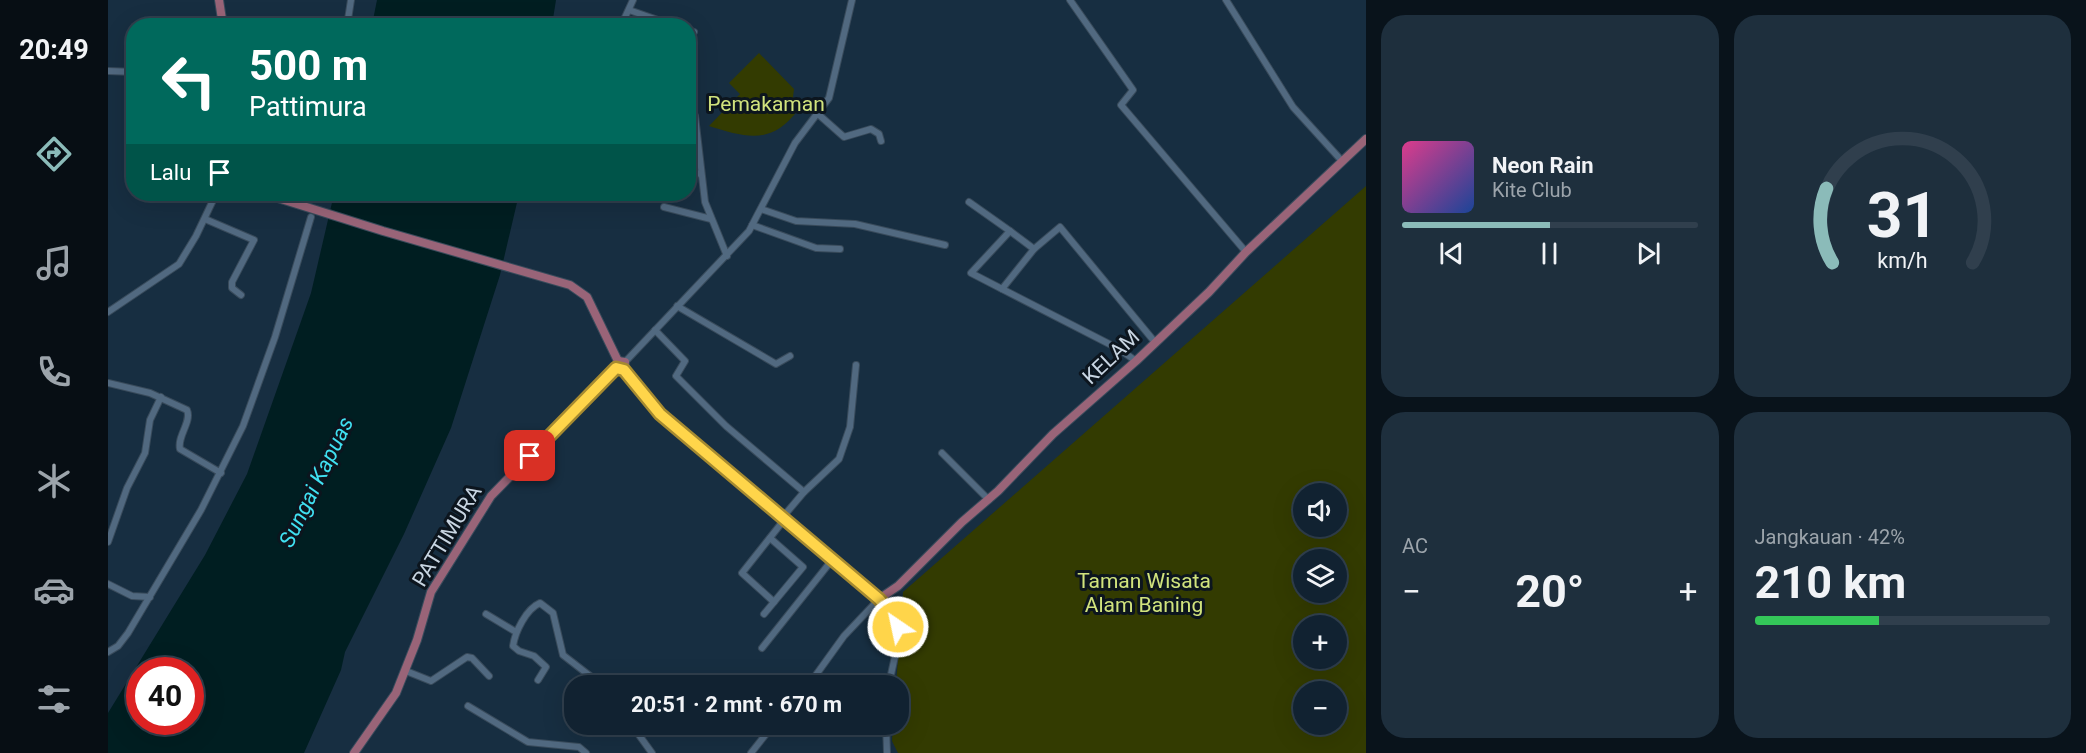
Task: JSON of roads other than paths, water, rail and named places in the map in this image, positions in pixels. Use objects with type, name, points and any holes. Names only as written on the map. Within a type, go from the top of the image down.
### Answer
[{"type":"main road","points":[[219,0],[222,18]]},
{"type":"main road","name":"KELAM","points":[[879,599],[897,586],[962,522],[989,500],[1053,434],[1136,361],[1209,292],[1246,252],[1366,139]]},
{"type":"main road","points":[[290,201],[383,231],[552,279],[578,289],[587,297],[621,365],[660,414],[879,599]]},
{"type":"main road","name":"PATTIMURA","points":[[354,753],[396,693],[406,671],[431,592],[491,496],[621,365]]},
{"type":"street","points":[[348,18],[351,0]]},
{"type":"street","points":[[625,18],[633,0]]},
{"type":"street","points":[[621,365],[727,256],[752,225],[799,137],[829,98],[852,0]]},
{"type":"street","points":[[1070,0],[1133,90],[1121,105],[1246,252]]},
{"type":"street","points":[[1226,0],[1293,106],[1342,161]]},
{"type":"street","points":[[629,10],[652,18]]},
{"type":"street","points":[[108,71],[126,72]]},
{"type":"street","points":[[818,114],[844,137],[871,129],[879,134],[881,141]]},
{"type":"street","points":[[696,121],[700,174],[711,219],[727,256]]},
{"type":"street","points":[[696,173],[700,174]]},
{"type":"street","points":[[108,312],[179,264],[213,201]]},
{"type":"street","points":[[969,202],[1034,249]]},
{"type":"street","points":[[664,207],[711,219]]},
{"type":"street","points":[[760,209],[796,221],[855,224],[945,245]]},
{"type":"street","points":[[108,652],[124,639],[221,473],[260,385],[311,217]]},
{"type":"street","points":[[205,219],[254,240],[232,282],[232,288],[241,295]]},
{"type":"street","points":[[752,225],[816,248],[840,249]]},
{"type":"street","points":[[1002,289],[1034,249],[1057,227],[1063,229],[1155,341]]},
{"type":"street","points":[[1010,231],[971,273],[1119,349],[1136,361]]},
{"type":"street","points":[[677,306],[776,364],[790,356]]},
{"type":"street","points":[[655,330],[686,362],[676,376],[726,426],[804,492]]},
{"type":"street","points":[[774,602],[742,573],[804,492],[835,464],[845,445],[853,404],[856,365]]},
{"type":"street","points":[[108,383],[161,398],[189,413],[179,443],[180,449],[221,473]]},
{"type":"street","points":[[108,542],[127,488],[145,453],[150,420],[161,398]]},
{"type":"street","points":[[942,453],[989,500]]},
{"type":"street","points":[[764,614],[803,566],[770,538]]},
{"type":"street","points":[[762,648],[832,560]]},
{"type":"street","points":[[108,584],[132,596],[150,597]]},
{"type":"street","points":[[816,675],[848,631],[879,599],[892,614],[898,627],[891,675]]},
{"type":"street","points":[[538,680],[547,668],[534,656],[514,648],[516,632],[537,604],[549,608],[553,613],[563,655],[589,675]]},
{"type":"street","points":[[486,614],[516,632]]},
{"type":"street","points":[[406,671],[431,681],[467,657],[489,676]]},
{"type":"street","points":[[468,706],[528,742],[579,747],[586,753]]},
{"type":"street","points":[[639,735],[652,753]]},
{"type":"street","points":[[751,753],[765,735]]},
{"type":"street","points":[[886,735],[887,753]]},
{"type":"water","points":[[377,0],[556,0],[553,18],[373,18]]},
{"type":"water","name":"Sungai Kapuas","points":[[332,201],[517,201],[500,275],[451,428],[404,534],[345,652],[341,670],[304,753],[108,753],[108,713],[126,684],[126,735],[204,735],[204,657],[142,657],[205,555],[247,474],[311,293]]},
{"type":"park label","name":"Pemakaman","points":[[766,104]]},
{"type":"park label","name":"Taman Wisata Alam Baning","points":[[1144,593]]}]
